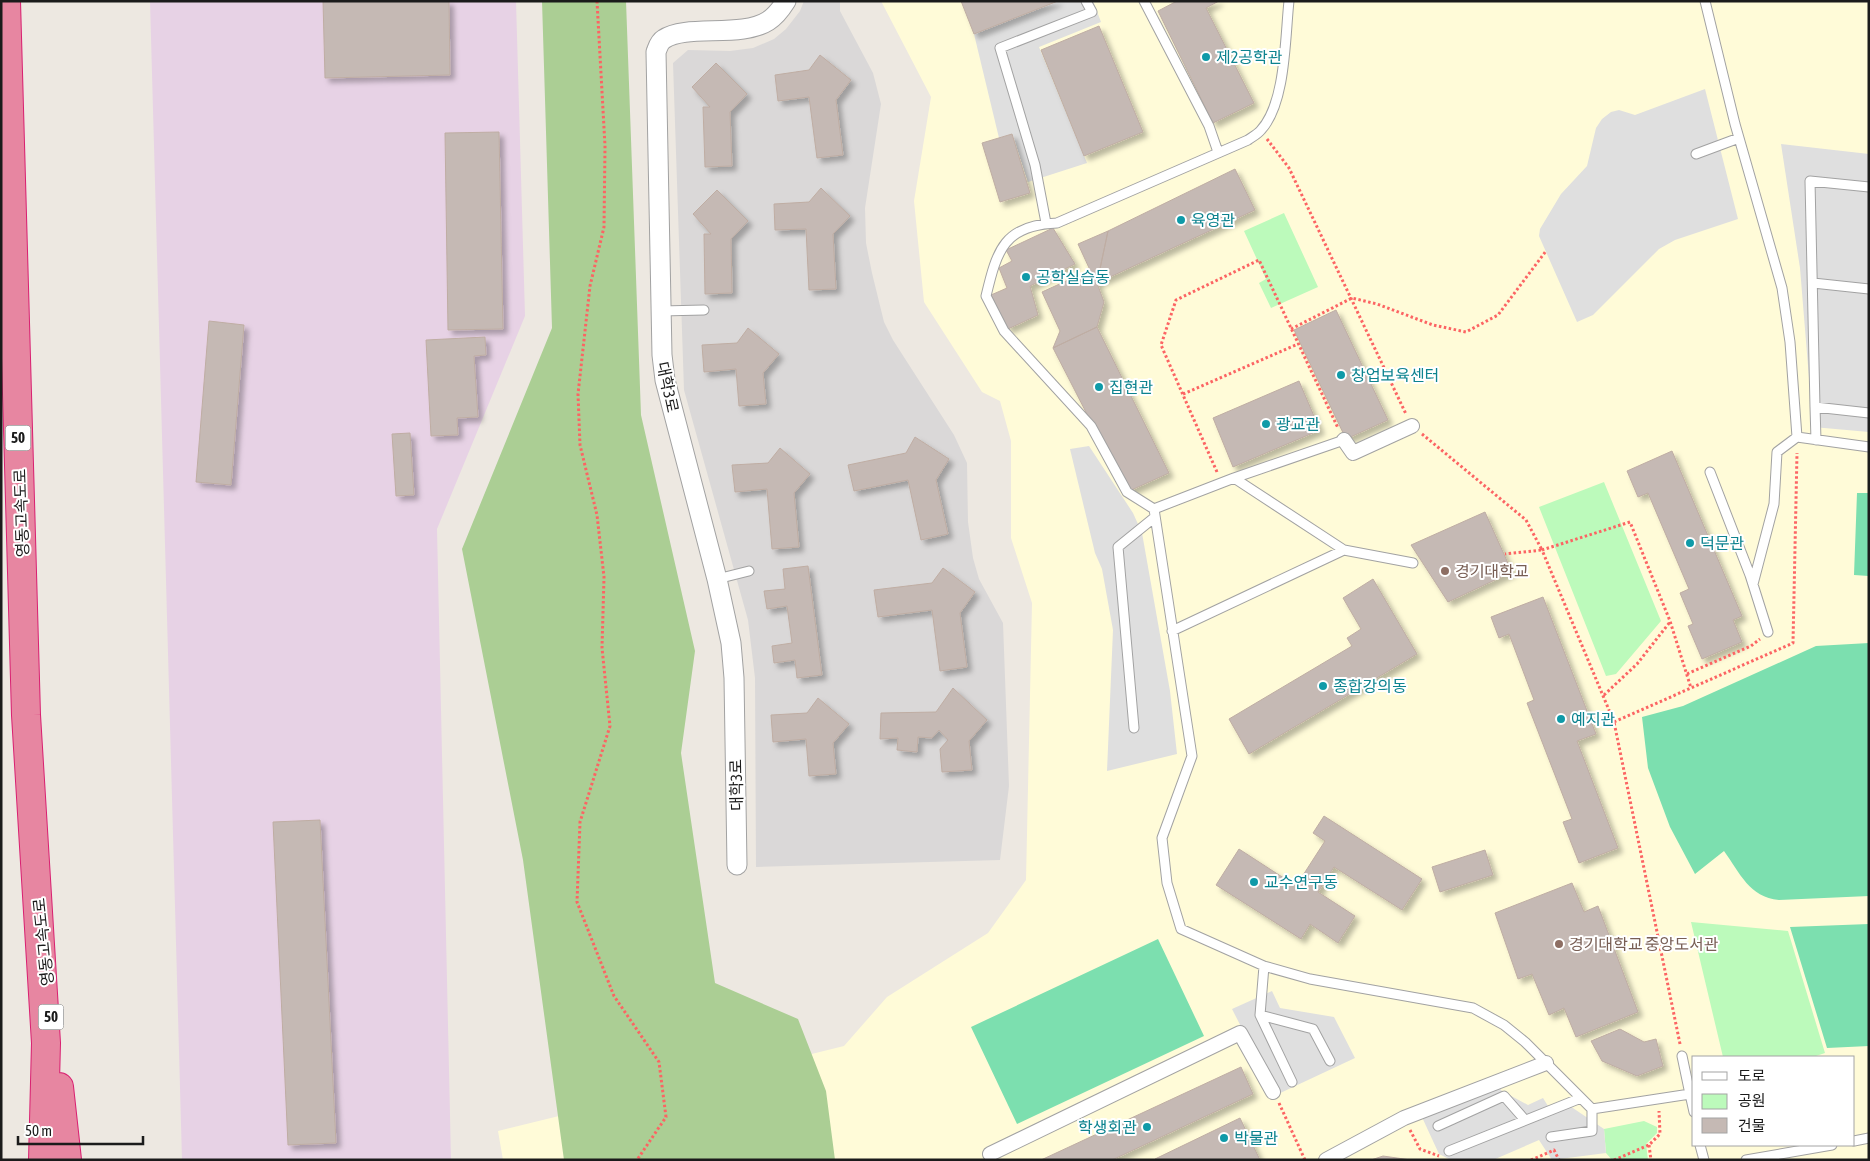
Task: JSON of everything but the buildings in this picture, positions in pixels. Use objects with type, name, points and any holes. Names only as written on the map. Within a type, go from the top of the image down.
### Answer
[{"type":"highway","name":"영동고속도로","points":[[6,1],[26,705],[46,1043],[43,1160]]},
{"type":"highway","name":"영동고속도로","points":[[36,874],[67,1160]]},
{"type":"street","name":"대학3로","points":[[737,865],[734,678],[731,643],[717,579],[665,380],[662,355],[656,52],[659,44],[665,38],[678,34],[751,28],[767,22],[779,13],[786,1]]},
{"type":"street","points":[[1344,440],[1353,453],[1412,426]]},
{"type":"street","points":[[990,1154],[1240,1033],[1273,1092]]},
{"type":"street","points":[[1326,1160],[1404,1118],[1546,1063]]},
{"type":"lane","points":[[1046,223],[1035,165],[1000,48],[1092,12],[1086,1]]},
{"type":"lane","points":[[1144,1],[1209,126],[1218,152]]},
{"type":"lane","points":[[1289,1],[1278,97],[1270,116],[1261,130],[1248,140],[1057,223],[1038,224],[1007,238],[994,263],[986,296],[1004,331],[1092,426],[1127,492],[1155,513],[1192,756],[1162,838],[1167,883],[1181,929],[1264,966],[1310,979],[1473,1008],[1504,1025],[1546,1063],[1592,1109],[1592,1131],[1550,1138]]},
{"type":"lane","points":[[1705,1],[1739,138],[1782,288],[1790,342],[1797,437]]},
{"type":"lane","points":[[1696,154],[1739,138]]},
{"type":"lane","points":[[1816,440],[1814,283],[1810,181],[1869,187]]},
{"type":"lane","points":[[1814,283],[1869,289]]},
{"type":"lane","points":[[661,311],[704,310]]},
{"type":"lane","points":[[1815,407],[1869,413]]},
{"type":"lane","points":[[1753,585],[1774,504],[1777,452],[1797,437],[1869,447]]},
{"type":"lane","points":[[1134,728],[1118,547],[1155,513],[1222,482],[1344,440]]},
{"type":"lane","points":[[1710,472],[1753,585],[1768,632]]},
{"type":"lane","points":[[1234,478],[1344,550],[1412,563]]},
{"type":"lane","points":[[1172,631],[1344,550]]},
{"type":"lane","points":[[717,579],[749,571]]},
{"type":"lane","points":[[1264,966],[1260,1015],[1292,1082]]},
{"type":"lane","points":[[1260,1015],[1313,1029],[1330,1061]]},
{"type":"lane","points":[[1682,1056],[1692,1103]]},
{"type":"lane","points":[[1592,1109],[1690,1094]]},
{"type":"lane","points":[[1438,1126],[1504,1096],[1525,1120]]},
{"type":"lane","points":[[1449,1151],[1581,1098]]},
{"type":"lane","points":[[1855,1141],[1869,1138]]},
{"type":"lane","points":[[1700,1146],[1704,1160]]},
{"type":"lane","points":[[1746,1160],[1826,1146]]},
{"type":"path","points":[[597,1],[605,146],[604,226],[590,286],[578,394],[580,445],[597,515],[604,577],[602,648],[610,726],[580,822],[577,902],[614,996],[659,1062],[666,1118],[638,1160]]},
{"type":"path","points":[[1261,130],[1289,168],[1412,426],[1526,520],[1542,550],[1614,722],[1682,1056]]},
{"type":"path","points":[[1291,329],[1352,298],[1377,304],[1433,326],[1466,332],[1498,315],[1546,251]]},
{"type":"path","points":[[1222,482],[1161,345],[1176,300],[1258,260],[1344,440]]},
{"type":"path","points":[[1183,394],[1298,344]]},
{"type":"path","points":[[1614,722],[1793,643],[1797,437]]},
{"type":"path","points":[[1505,554],[1542,550],[1630,522],[1670,621],[1691,688]]},
{"type":"path","points":[[1604,696],[1636,664],[1670,621]]},
{"type":"path","points":[[1687,674],[1751,646]]},
{"type":"path","points":[[1273,1092],[1305,1160]]},
{"type":"path","points":[[1614,1160],[1649,1145],[1660,1134],[1659,1098]]},
{"type":"path","points":[[1404,1118],[1420,1149],[1443,1160]]},
{"type":"path","points":[[1649,1145],[1651,1160]]},
{"type":"path","points":[[1531,1160],[1554,1150],[1559,1160]]},
{"type":"shaded area","points":[[150,1],[516,1],[525,316],[437,529],[451,1160],[182,1160]]},
{"type":"shaded area","points":[[804,1],[840,1],[840,11],[873,73],[881,104],[865,208],[866,243],[872,273],[884,322],[893,340],[954,435],[967,463],[968,522],[973,558],[979,579],[1003,623],[1009,786],[1000,860],[756,867],[755,678],[748,620],[684,390],[673,63],[688,50],[730,51],[753,48],[774,39],[786,29],[800,11]]},
{"type":"shaded area","name":"경기대학교","points":[[881,1],[1869,1],[1869,1160],[503,1160],[498,1131],[844,1046],[887,997],[988,933],[1026,880],[1032,603],[1011,538],[1011,441],[1000,401],[982,392],[924,302],[914,201],[931,97]]},
{"type":"shaded area","points":[[1058,1],[1093,1],[1101,22],[1039,47],[1087,163],[1028,182],[1012,134],[999,138],[974,34]]},
{"type":"shaded area","points":[[1705,89],[1738,219],[1675,240],[1659,249],[1593,315],[1577,322],[1539,236],[1540,229],[1561,194],[1587,166],[1596,128],[1602,119],[1611,112],[1619,110],[1635,115]]},
{"type":"shaded area","points":[[1781,144],[1869,154],[1869,432],[1813,427],[1800,268]]},
{"type":"shaded area","points":[[1089,446],[1133,513],[1142,533],[1170,691],[1177,754],[1107,771],[1113,630],[1102,569],[1095,553],[1070,449]]},
{"type":"shaded area","points":[[1272,991],[1280,1008],[1334,1017],[1355,1058],[1276,1095],[1232,1009]]},
{"type":"shaded area","points":[[1496,1084],[1502,1091],[1528,1105],[1543,1098],[1548,1106],[1564,1102],[1604,1129],[1606,1153],[1552,1160],[1539,1140],[1493,1160],[1451,1160],[1439,1154],[1421,1115]]},
{"type":"green space","points":[[542,1],[626,1],[641,415],[695,651],[681,753],[715,983],[798,1019],[826,1091],[835,1160],[564,1160],[523,860],[462,549],[552,328]]},
{"type":"green space","points":[[1284,213],[1318,287],[1271,308],[1259,283],[1266,279],[1244,231]]},
{"type":"green space","points":[[1604,482],[1661,621],[1616,674],[1606,676],[1539,507]]},
{"type":"green space","points":[[1857,493],[1869,493],[1869,576],[1854,575]]},
{"type":"green space","points":[[1869,643],[1869,896],[1779,900],[1769,898],[1760,894],[1746,883],[1724,851],[1695,874],[1670,827],[1648,768],[1642,717],[1683,706],[1816,646]]},
{"type":"green space","points":[[1691,922],[1788,931],[1825,1053],[1816,1056],[1723,1056]]},
{"type":"green space","points":[[1869,924],[1869,1046],[1827,1048],[1790,927]]},
{"type":"green space","points":[[1158,939],[1204,1036],[1017,1124],[971,1027]]},
{"type":"green space","points":[[1644,1121],[1657,1127],[1657,1133],[1646,1144],[1648,1160],[1612,1160],[1606,1153],[1604,1129]]},
{"type":"place","name":"제2공학관","points":[[1206,57]]},
{"type":"place","name":"육영관","points":[[1181,220]]},
{"type":"place","name":"공학실습동","points":[[1026,277]]},
{"type":"place","name":"창업보육센터","points":[[1341,375]]},
{"type":"place","name":"집현관","points":[[1099,387]]},
{"type":"place","name":"광교관","points":[[1266,424]]},
{"type":"place","name":"덕문관","points":[[1690,543]]},
{"type":"place","name":"경기대학교","points":[[1445,571]]},
{"type":"place","name":"종합강의동","points":[[1323,686]]},
{"type":"place","name":"예지관","points":[[1561,719]]},
{"type":"place","name":"교수연구동","points":[[1254,882]]},
{"type":"place","name":"경기대학교 중앙도서관","points":[[1559,944]]},
{"type":"place","name":"학생회관","points":[[1147,1127]]},
{"type":"place","name":"박물관","points":[[1224,1138]]}]
